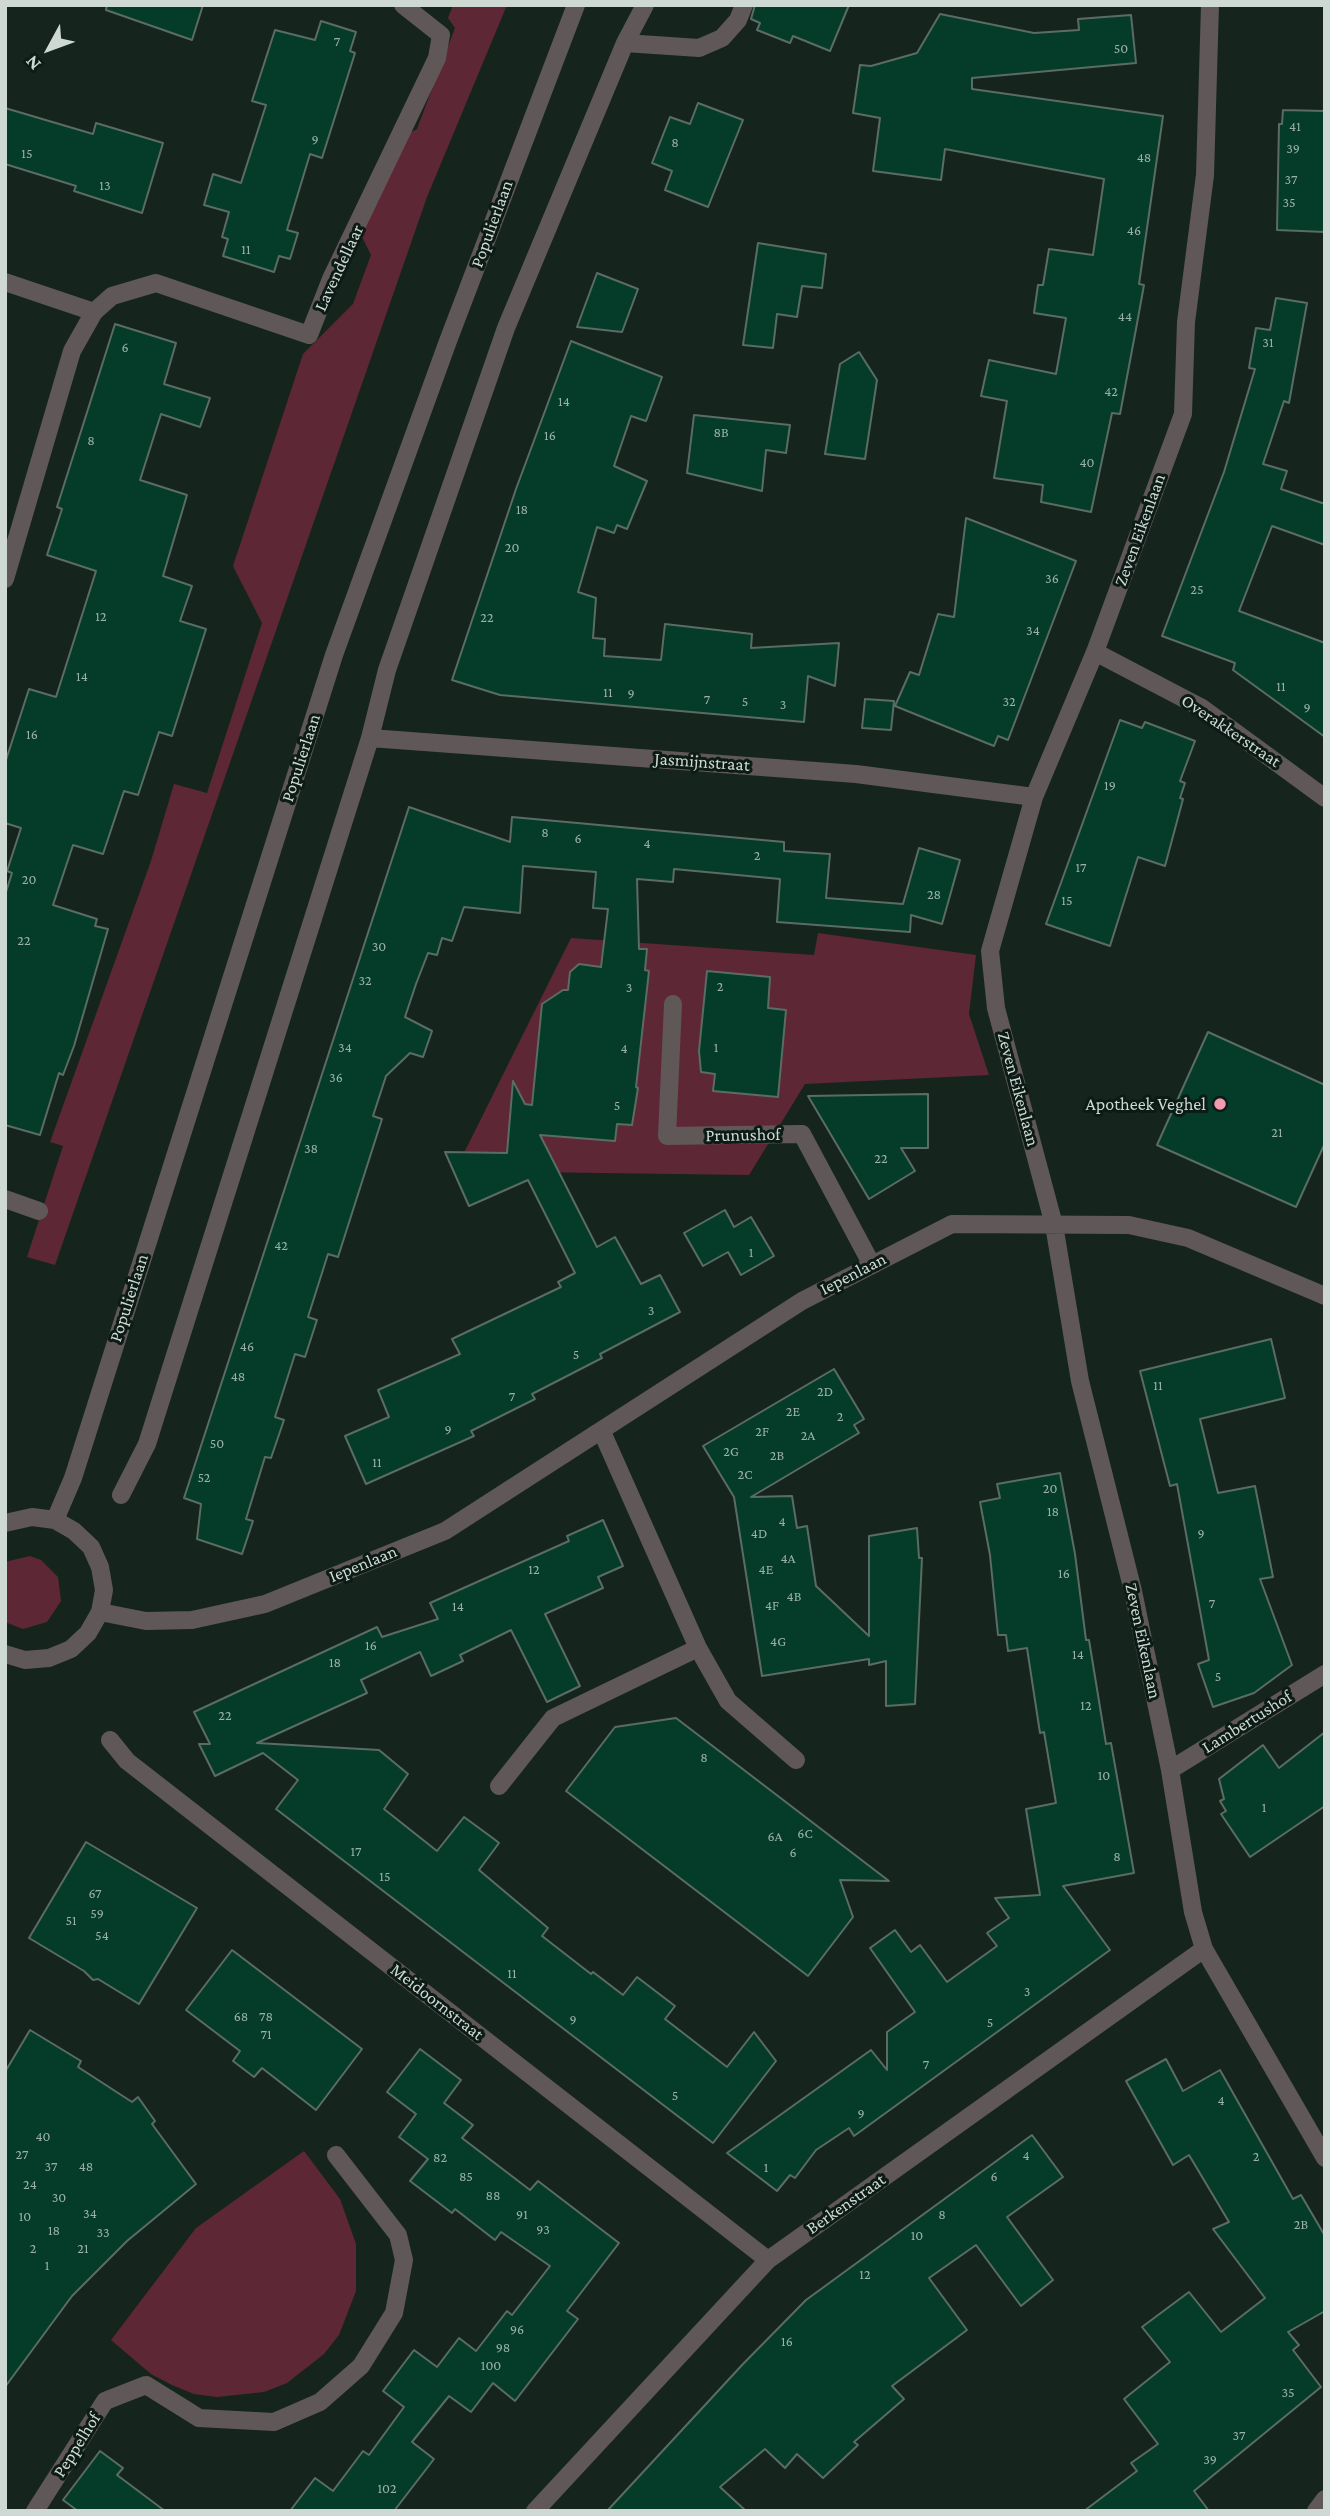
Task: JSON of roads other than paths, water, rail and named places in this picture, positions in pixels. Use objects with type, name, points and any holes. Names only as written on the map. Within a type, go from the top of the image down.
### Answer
[{"type":"street","name":"Lavendellaar","points":[[5,579],[72,351],[94,312],[112,296],[156,283],[309,335],[331,279],[437,58],[441,35],[403,5]]},
{"type":"street","name":"Populierlaan","points":[[55,1520],[73,1478],[334,655],[462,303],[576,5]]},
{"type":"street","points":[[121,1495],[147,1444],[370,737],[387,670],[506,328],[625,43],[645,5]]},
{"type":"street","points":[[625,43],[699,48],[722,38],[738,20],[744,5]]},
{"type":"street","name":"Zeven Eikenlaan","points":[[1210,5],[1205,175],[1186,322],[1183,414],[1095,652],[1034,797],[990,951],[996,1008],[1054,1225],[1080,1381],[1133,1591],[1170,1770],[1193,1912],[1204,1949],[1325,2158]]},
{"type":"street","points":[[5,282],[94,312]]},
{"type":"street","name":"Overakkerstraat","points":[[1095,652],[1202,708],[1325,798]]},
{"type":"street","name":"Jasmijnstraat","points":[[370,737],[856,774],[1034,797]]},
{"type":"street","name":"Prunushof","points":[[673,1004],[667,1136],[802,1133],[872,1265]]},
{"type":"street","points":[[5,1199],[39,1211]]},
{"type":"street","name":"Iepenlaan","points":[[100,1612],[146,1621],[192,1620],[265,1604],[445,1531],[802,1301],[952,1224],[1129,1225],[1188,1238],[1325,1296]]},
{"type":"street","points":[[602,1432],[698,1648],[728,1701],[796,1760]]},
{"type":"street","points":[[5,1523],[32,1517],[55,1520],[74,1531],[91,1547],[100,1567],[104,1590],[100,1612],[88,1633],[60,1653],[49,1658],[25,1660],[5,1654]]},
{"type":"street","points":[[499,1786],[553,1718],[698,1648]]},
{"type":"street","name":"Lambertushof","points":[[1170,1770],[1325,1674]]},
{"type":"street","name":"Meidoornstraat","points":[[110,1740],[127,1761],[768,2260]]},
{"type":"street","name":"Berkenstraat","points":[[535,2511],[768,2260],[1204,1949]]},
{"type":"street","name":"Peppelhof","points":[[35,2511],[105,2401],[146,2385],[199,2418],[274,2422],[320,2402],[361,2366],[394,2313],[404,2260],[398,2235],[336,2155]]},
{"type":"street","points":[[1315,2511],[1325,2499]]},
{"type":"place","name":"Apotheek Veghel","points":[[1220,1104]]}]
